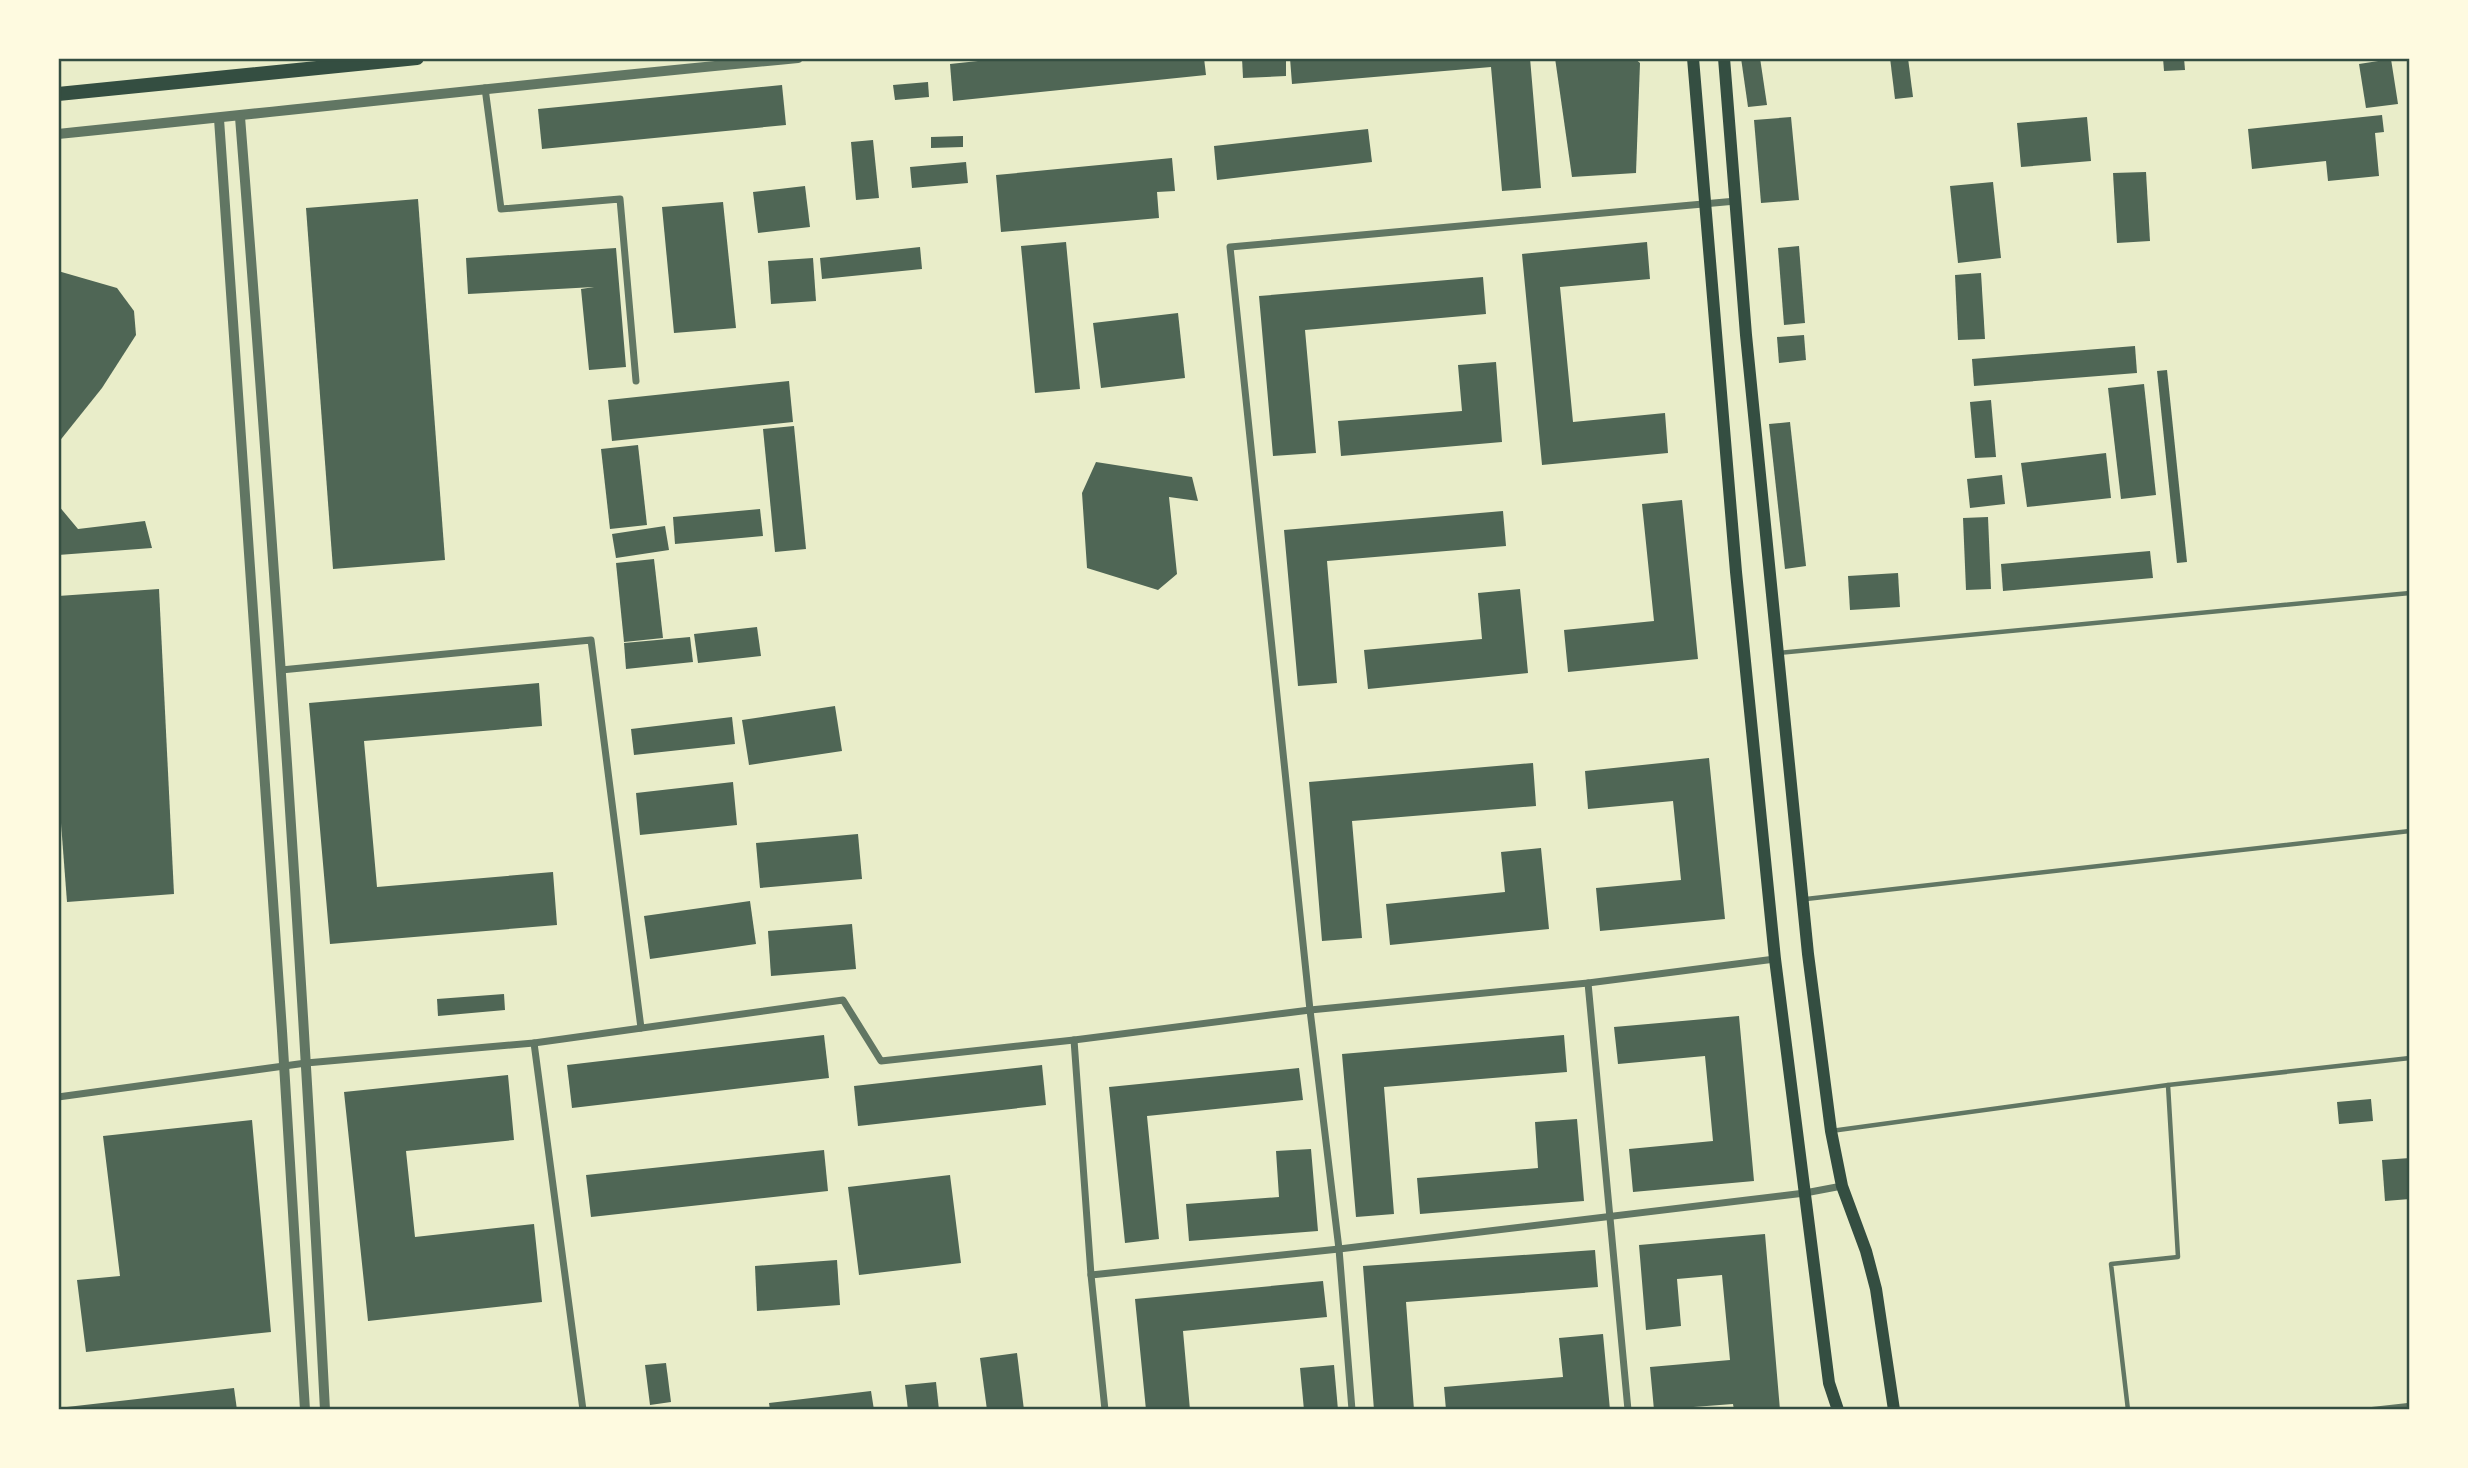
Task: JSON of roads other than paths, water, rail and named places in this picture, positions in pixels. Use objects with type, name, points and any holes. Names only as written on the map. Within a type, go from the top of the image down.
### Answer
[{"type":"main road","points":[[58,94],[417,58]]},
{"type":"main road","points":[[1693,58],[1736,572],[1775,959],[1829,1382],[1838,1410]]},
{"type":"main road","points":[[1724,58],[1745,335],[1803,900],[1831,1131],[1842,1186],[1866,1251],[1876,1289],[1894,1410]]},
{"type":"street","points":[[58,134],[240,117],[485,88],[798,58]]},
{"type":"street","points":[[485,88],[501,209],[620,200],[636,382]]},
{"type":"street","points":[[240,117],[281,670],[325,1410]]},
{"type":"street","points":[[219,119],[285,1066],[305,1410]]},
{"type":"street","points":[[1352,1410],[1339,1249],[1310,1010],[1230,247],[1736,201]]},
{"type":"street","points":[[281,670],[591,640],[641,1028]]},
{"type":"street","points":[[58,1097],[306,1063],[534,1043],[843,1000],[881,1061],[1310,1010],[1588,983],[1775,959]]},
{"type":"street","points":[[1588,983],[1628,1410]]},
{"type":"street","points":[[1074,1040],[1091,1275],[1105,1410]]},
{"type":"street","points":[[534,1043],[583,1410]]},
{"type":"street","points":[[1091,1275],[1339,1249],[1805,1193],[1842,1186]]},
{"type":"lane","points":[[1777,653],[2410,593]]},
{"type":"lane","points":[[1803,900],[2410,831]]},
{"type":"lane","points":[[1831,1131],[2168,1085],[2410,1058]]},
{"type":"lane","points":[[2128,1410],[2111,1264],[2178,1257],[2168,1085]]},
{"type":"lane","points":[[2364,1410],[2410,1405]]}]
